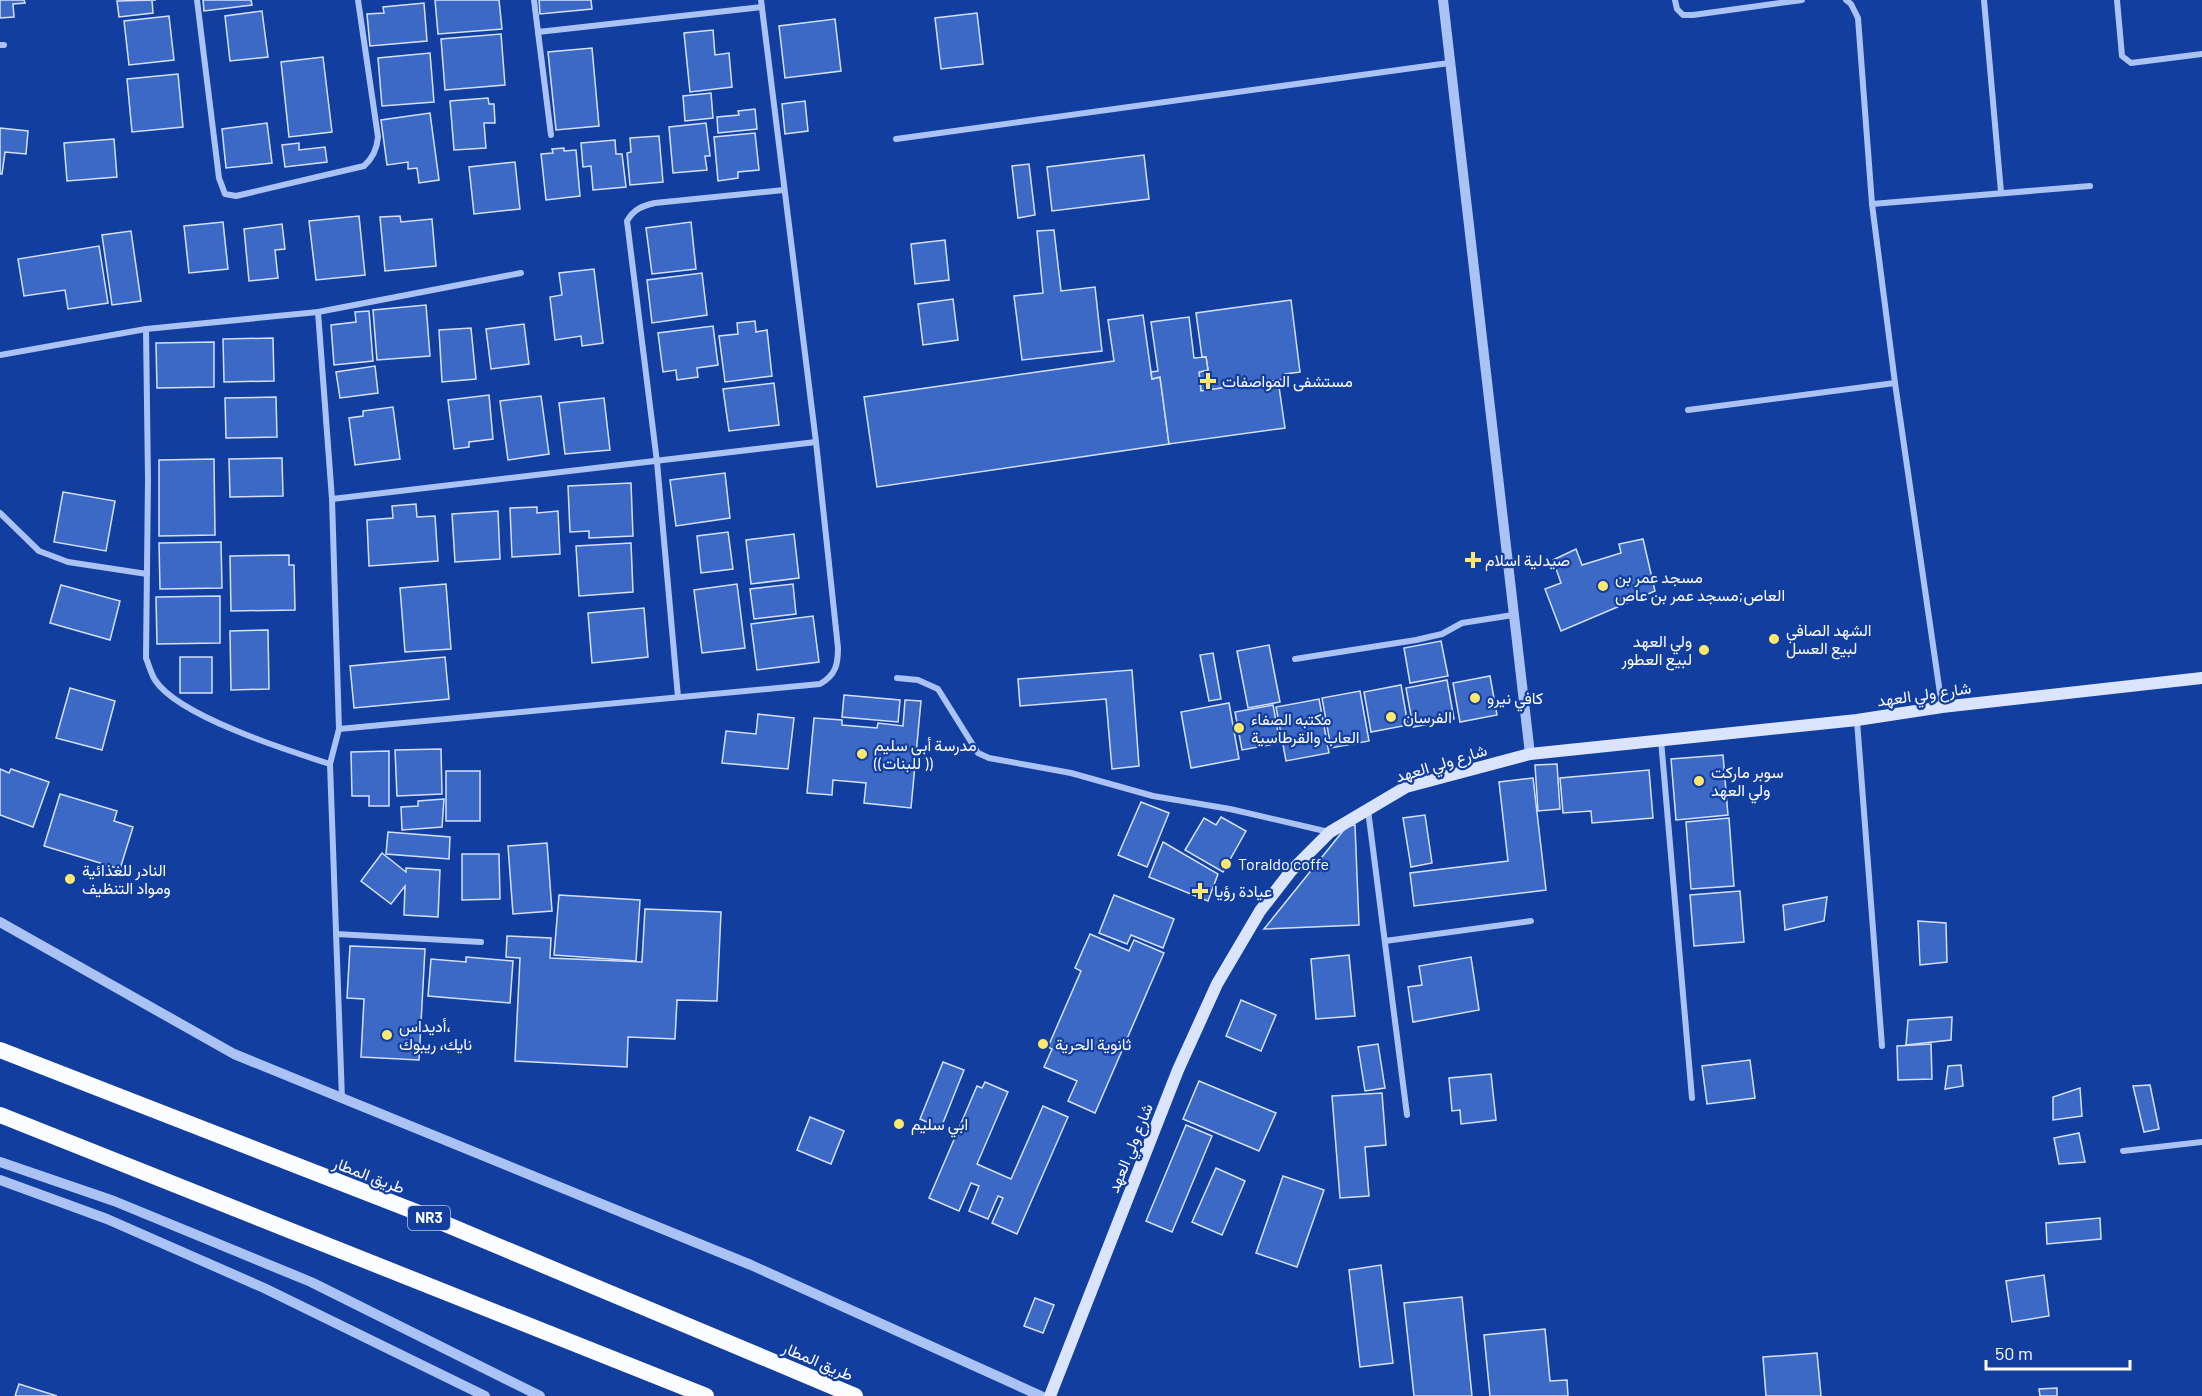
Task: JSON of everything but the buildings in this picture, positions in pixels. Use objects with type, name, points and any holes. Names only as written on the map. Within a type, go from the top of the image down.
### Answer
[{"type":"highway","name":"طريق المطار","points":[[0,1050],[424,1215],[855,1396]]},
{"type":"highway","points":[[0,1115],[706,1396]]},
{"type":"main road","name":"شارع ولي العهد","points":[[1050,1396],[1178,1070],[1217,984],[1260,911],[1290,871],[1330,832],[1406,787],[1530,754],[1857,720],[1942,707],[2202,678]]},
{"type":"street","points":[[197,0],[219,178],[225,194],[236,196],[364,166],[370,161],[377,146],[378,137],[358,0]]},
{"type":"street","points":[[534,0],[551,135]]},
{"type":"street","points":[[1443,0],[1530,754]]},
{"type":"street","points":[[1675,0],[1677,9],[1683,15],[1802,0]]},
{"type":"street","points":[[1846,0],[1851,4],[1858,18],[1872,204],[1895,383],[1942,707]]},
{"type":"street","points":[[1984,0],[2001,192]]},
{"type":"street","points":[[2117,0],[2122,56],[2126,60],[2131,63],[2202,54]]},
{"type":"street","points":[[339,729],[820,684],[829,679],[837,666],[838,648],[816,442],[761,4],[538,32]]},
{"type":"street","points":[[896,139],[1449,63]]},
{"type":"street","points":[[1872,204],[2090,186]]},
{"type":"street","points":[[678,697],[657,462],[627,221],[632,212],[655,202],[784,190]]},
{"type":"street","points":[[0,355],[146,329],[318,312],[521,273]]},
{"type":"street","points":[[318,312],[332,499],[339,729],[330,764],[342,1100]]},
{"type":"street","points":[[146,329],[146,658],[155,681],[176,699],[234,730],[266,744],[330,764]]},
{"type":"street","points":[[1688,410],[1895,383]]},
{"type":"street","points":[[332,499],[816,442]]},
{"type":"street","points":[[0,513],[39,551],[68,562],[147,574]]},
{"type":"street","points":[[1295,659],[1416,640],[1442,634],[1462,623],[1514,615]]},
{"type":"street","points":[[897,678],[918,680],[938,689],[978,753],[989,758],[1071,773],[1153,796],[1230,808],[1330,832]]},
{"type":"street","points":[[1857,720],[1882,1046]]},
{"type":"street","points":[[1661,740],[1692,1098]]},
{"type":"street","points":[[1368,810],[1407,1115]]},
{"type":"street","points":[[1385,941],[1531,921]]},
{"type":"street","points":[[0,922],[234,1054],[751,1265],[1041,1396]]},
{"type":"street","points":[[336,934],[481,942]]},
{"type":"street","points":[[2123,1151],[2202,1142]]},
{"type":"street","points":[[0,1162],[114,1201],[311,1282],[540,1396]]},
{"type":"street","points":[[0,1180],[107,1219],[264,1288],[485,1396]]},
{"type":"place","name":"مستشفى المواصفات","points":[[1208,381]]},
{"type":"place","name":"صيدلية اسلام","points":[[1473,560]]},
{"type":"place","name":"مسجد عمر بن العاص;مسجد عمر بن عاص","points":[[1603,586]]},
{"type":"place","name":"الشهد الصافي لبيع العسل","points":[[1774,639]]},
{"type":"place","name":"ولي العهد لبيع العطور","points":[[1704,650]]},
{"type":"place","name":"كافي نيرو","points":[[1475,698]]},
{"type":"place","name":"الفرسان","points":[[1391,717]]},
{"type":"place","name":"مكتبه الصفاء العاب والقرطاسية","points":[[1239,728]]},
{"type":"place","name":"مدرسة أبي سليم ((للبنات ))","points":[[862,754]]},
{"type":"place","name":"سوبر ماركت ولي العهد","points":[[1699,781]]},
{"type":"place","name":"Toraldo coffe","points":[[1226,864]]},
{"type":"place","name":"النادر للغذائية ومواد التنظيف","points":[[70,879]]},
{"type":"place","name":"عيادة رؤيا","points":[[1200,891]]},
{"type":"place","name":"أديداس، نايك، ريبوك","points":[[387,1035]]},
{"type":"place","name":"ثانوية الحرية","points":[[1043,1044]]},
{"type":"place","name":"ابي سليم","points":[[899,1124]]}]
